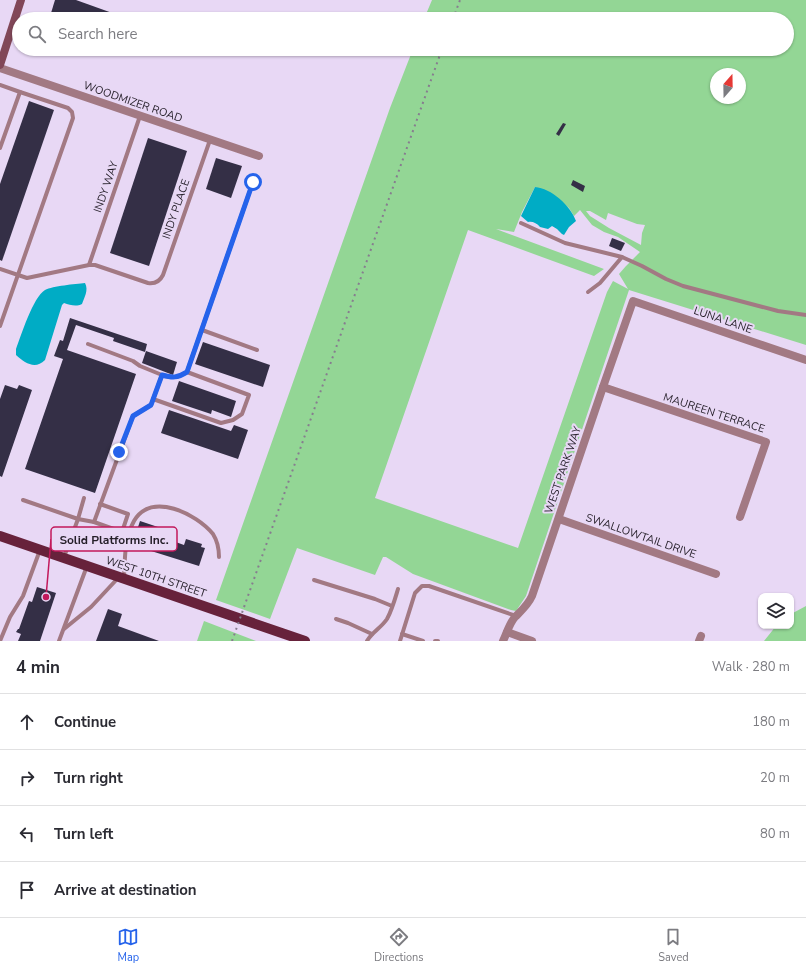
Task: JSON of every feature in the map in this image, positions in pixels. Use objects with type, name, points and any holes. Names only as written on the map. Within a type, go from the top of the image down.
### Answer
[{"type":"main road","points":[[17,12],[21,0]]},
{"type":"main road","points":[[0,65],[12,28]]},
{"type":"main road","name":"WEST 10TH STREET","points":[[0,536],[304,641]]},
{"type":"street","name":"WOODMIZER ROAD","points":[[0,68],[259,156]]},
{"type":"street","name":"LUNA LANE","points":[[633,301],[806,360]]},
{"type":"street","name":"WEST PARK WAY","points":[[503,641],[510,624],[531,599],[633,301]]},
{"type":"street","name":"MAUREEN TERRACE","points":[[603,387],[766,442],[740,517]]},
{"type":"street","name":"SWALLOWTAIL DRIVE","points":[[558,518],[716,574]]},
{"type":"street","points":[[507,632],[532,641]]},
{"type":"lane","points":[[0,84],[68,108],[72,112],[73,118],[0,326]]},
{"type":"lane","points":[[0,148],[20,92]]},
{"type":"lane","name":"INDY WAY","points":[[89,265],[140,116]]},
{"type":"lane","name":"INDY PLACE","points":[[89,265],[95,265],[148,283],[157,282],[160,279],[163,275],[210,140]]},
{"type":"lane","points":[[88,344],[133,361],[140,366],[162,375],[173,378],[187,372],[253,182]]},
{"type":"lane","points":[[521,223],[565,243],[622,258],[683,286],[778,311],[806,315]]},
{"type":"lane","points":[[588,292],[600,284],[622,258]]},
{"type":"lane","points":[[0,269],[18,276],[31,278],[89,265]]},
{"type":"lane","points":[[202,330],[257,350]]},
{"type":"lane","points":[[153,400],[220,423],[233,420],[242,414],[249,395],[187,372]]},
{"type":"lane","points":[[94,522],[133,416],[151,405],[162,375]]},
{"type":"lane","points":[[64,557],[84,498]]},
{"type":"lane","points":[[23,500],[122,532],[128,514],[100,504]]},
{"type":"lane","points":[[64,629],[91,607],[122,578],[126,541],[135,520],[142,512],[150,508],[160,506],[170,507],[186,514],[204,525],[213,535],[219,548],[219,558]]},
{"type":"lane","points":[[0,641],[10,617],[23,596],[40,549]]},
{"type":"lane","points":[[59,641],[87,566]]},
{"type":"lane","points":[[314,580],[375,599],[392,606]]},
{"type":"lane","points":[[400,641],[415,593],[422,586],[428,586],[516,616]]},
{"type":"lane","points":[[367,641],[387,619],[398,589]]},
{"type":"lane","points":[[336,619],[372,634]]},
{"type":"lane","points":[[402,634],[423,641]]},
{"type":"green space","points":[[432,0],[806,0],[806,345],[629,290],[526,596],[516,611],[413,574],[386,557],[383,557],[375,575],[297,548],[270,619],[216,600],[390,108],[410,56],[794,56],[794,12],[427,12]],"holes":[[[535,187],[569,208],[574,216],[580,210],[592,225],[604,232],[618,237],[640,252],[619,274],[628,289],[613,281],[607,292],[518,548],[375,498],[468,230],[594,276],[604,269],[496,229],[514,232],[522,212]],[[586,211],[590,211],[606,220],[608,213],[637,224],[645,225],[642,233],[641,245],[590,216]]]},
{"type":"green space","points":[[806,606],[806,641],[764,641],[774,629],[794,629],[794,612]]},
{"type":"green space","points":[[204,621],[256,641],[197,641]]},
{"type":"water","points":[[535,187],[554,194],[570,210],[576,221],[569,227],[564,235],[552,226],[548,229],[540,227],[537,224],[528,222],[521,216]]},
{"type":"water","points":[[85,283],[86,291],[82,304],[75,306],[64,303],[62,305],[45,360],[38,365],[34,365],[26,363],[16,355],[16,349],[28,317],[36,300],[41,294],[45,290],[53,287]]},
{"type":"building","points":[[55,0],[76,0],[109,12],[51,12]]},
{"type":"building","points":[[29,101],[54,110],[2,261],[0,260],[0,184]]},
{"type":"building","points":[[563,123],[566,124],[559,136],[556,134]]},
{"type":"building","points":[[148,138],[187,151],[149,266],[110,253]]},
{"type":"building","points":[[216,158],[242,166],[231,198],[206,189]]},
{"type":"building","points":[[573,180],[585,186],[583,192],[571,185]]},
{"type":"building","points":[[612,238],[625,243],[621,251],[609,246]]},
{"type":"building","points":[[70,318],[147,344],[145,352],[113,341],[114,338],[76,325],[67,350],[136,374],[95,493],[25,469],[63,359],[54,356],[60,340],[63,341]]},
{"type":"building","points":[[203,342],[270,365],[263,387],[195,364]]},
{"type":"building","points":[[146,351],[177,362],[173,375],[142,363]]},
{"type":"building","points":[[179,381],[236,401],[231,417],[212,410],[211,414],[172,401]]},
{"type":"building","points":[[5,385],[17,389],[19,385],[32,390],[2,477],[0,476],[0,399]]},
{"type":"building","points":[[169,410],[231,431],[234,425],[248,430],[238,459],[161,433]]},
{"type":"building","points":[[140,521],[161,528],[159,536],[184,545],[186,539],[202,544],[201,547],[205,548],[199,566],[132,545]]},
{"type":"building","points":[[37,587],[56,593],[40,641],[18,641],[21,634],[16,632],[19,629],[29,601],[32,602]]},
{"type":"building","points":[[108,609],[122,614],[118,626],[159,641],[96,641]]},
{"type":"railway","points":[[456,12],[460,0]]},
{"type":"railway","points":[[232,641],[440,56]]},
{"type":"place","name":"Solid Platforms Inc.","points":[[46,597]]},
{"type":"route","points":[[119,452],[133,416],[151,405],[162,375],[173,378],[187,372],[253,182]]}]
